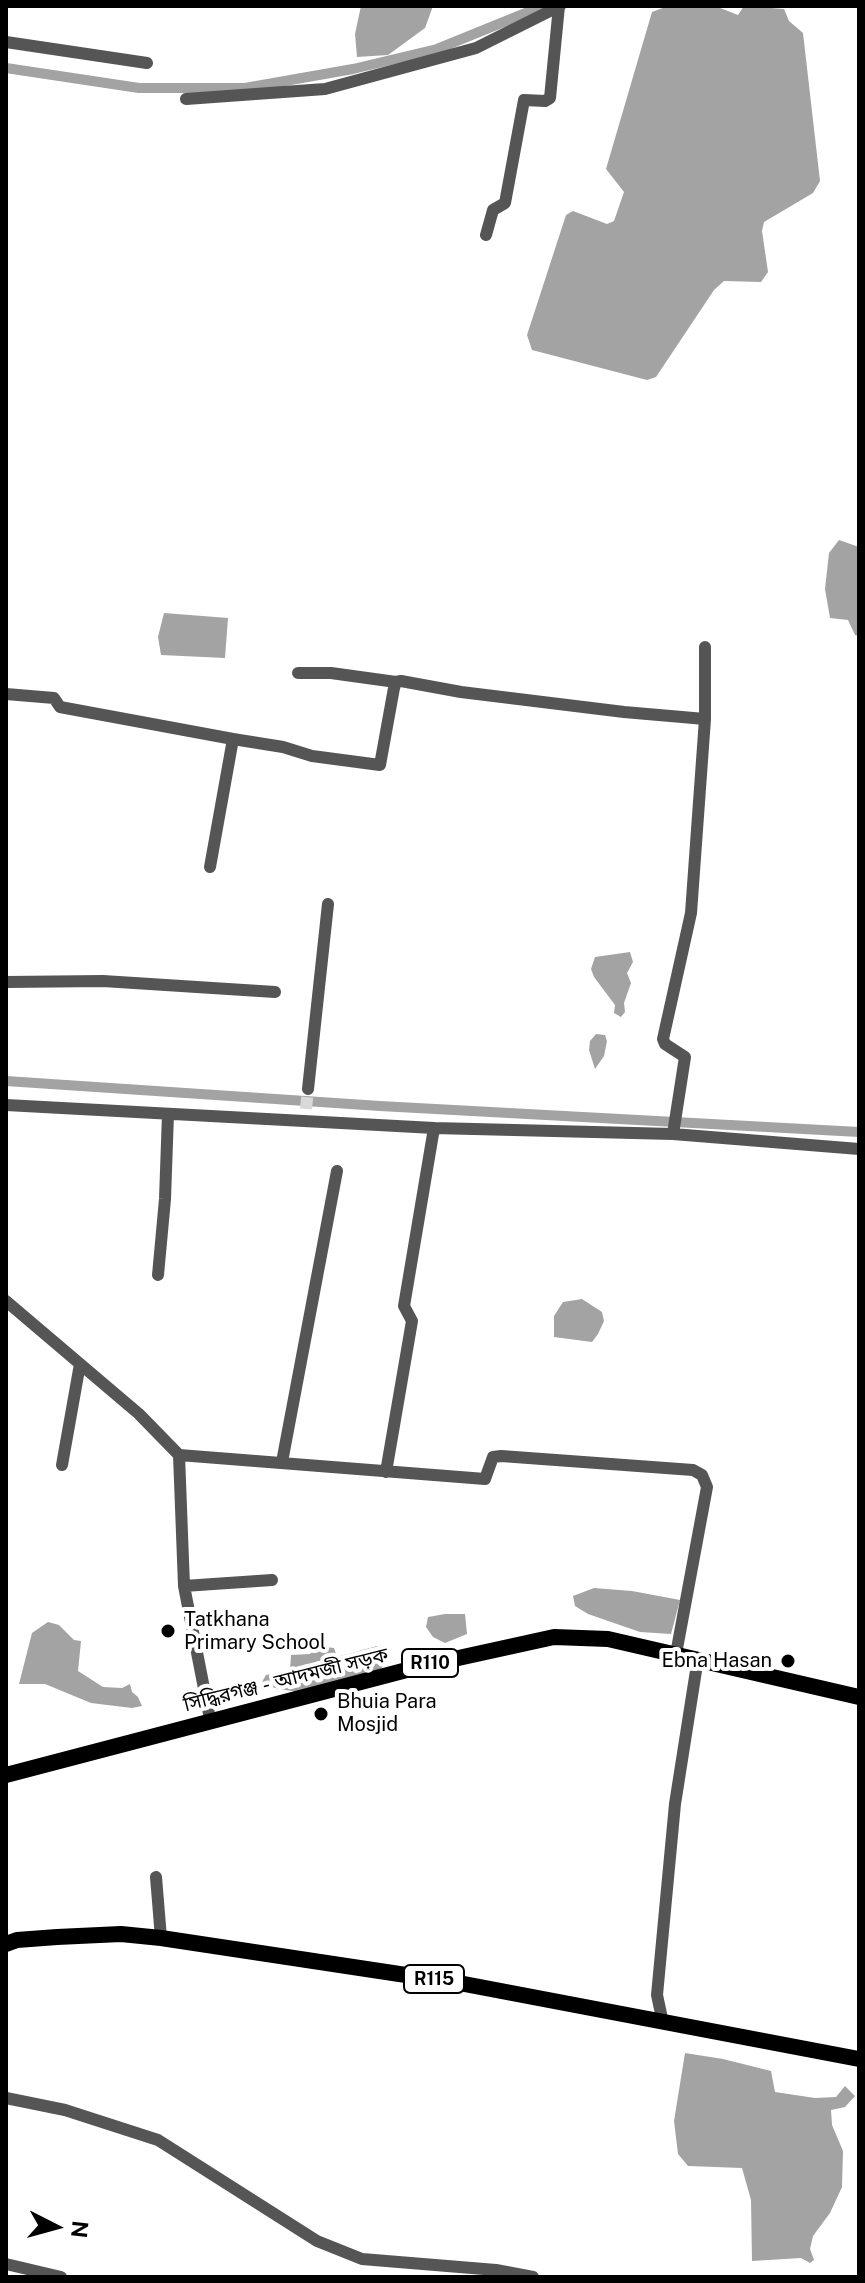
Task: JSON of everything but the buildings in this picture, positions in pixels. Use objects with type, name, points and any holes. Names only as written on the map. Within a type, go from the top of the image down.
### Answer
[{"type":"main road","name":"সিদ্ধিরগঞ্জ - আদমজী সড়ক","points":[[6,1775],[210,1719],[503,1646],[554,1637],[608,1639],[859,1697]]},
{"type":"main road","name":"R115","points":[[6,1944],[17,1940],[121,1934],[161,1938],[459,1983],[859,2059]]},
{"type":"street","points":[[186,99],[325,89],[476,48],[560,6]]},
{"type":"street","points":[[486,235],[493,210],[505,203],[524,100],[545,101],[550,98],[560,6]]},
{"type":"street","points":[[6,42],[147,63]]},
{"type":"street","points":[[674,1130],[685,1057],[665,1044],[663,1039],[691,913],[705,719],[705,647]]},
{"type":"street","points":[[298,673],[331,673],[624,712],[705,719]]},
{"type":"street","points":[[6,694],[54,698],[60,707],[283,747],[312,756],[380,765],[396,682]]},
{"type":"street","points":[[210,867],[233,739]]},
{"type":"street","points":[[308,1089],[328,904]]},
{"type":"street","points":[[6,982],[103,981],[275,992]]},
{"type":"street","points":[[6,1105],[168,1114],[306,1114],[434,1128],[674,1130],[859,1149]]},
{"type":"street","points":[[158,1275],[168,1114]]},
{"type":"street","points":[[386,1472],[412,1321],[404,1306],[434,1128]]},
{"type":"street","points":[[282,1462],[337,1171]]},
{"type":"street","points":[[6,1301],[139,1414],[179,1455],[485,1479],[493,1457],[501,1456],[693,1470],[702,1475],[707,1487],[676,1654]]},
{"type":"street","points":[[62,1465],[80,1364]]},
{"type":"street","points":[[179,1455],[184,1586],[210,1719]]},
{"type":"street","points":[[184,1586],[272,1580]]},
{"type":"street","points":[[663,2023],[657,1995],[673,1820],[698,1658]]},
{"type":"street","points":[[156,1877],[161,1938]]},
{"type":"street","points":[[6,2098],[65,2110],[158,2140],[317,2241],[362,2259],[496,2270],[533,2277]]},
{"type":"street","points":[[6,2264],[61,2277]]},
{"type":"shaded area","points":[[361,6],[433,6],[425,28],[388,55],[357,57],[355,34]]},
{"type":"shaded area","points":[[668,6],[715,6],[738,15],[744,6],[784,9],[789,21],[803,33],[820,181],[813,193],[764,222],[762,231],[768,272],[761,282],[724,281],[714,290],[656,377],[647,380],[532,350],[527,335],[566,215],[573,211],[607,224],[614,221],[624,192],[606,169],[652,12]]},
{"type":"shaded area","points":[[839,540],[859,547],[859,636],[855,635],[848,620],[830,618],[825,589],[829,553]]},
{"type":"shaded area","points":[[164,613],[228,618],[225,658],[161,655],[158,637]]},
{"type":"shaded area","points":[[630,952],[633,962],[627,973],[631,983],[624,1003],[625,1012],[621,1017],[614,1013],[615,1005],[591,969],[595,957]]},
{"type":"shaded area","points":[[596,1034],[605,1035],[607,1041],[604,1056],[595,1069],[589,1050],[590,1041]]},
{"type":"shaded area","points":[[582,1299],[602,1312],[604,1321],[598,1334],[592,1342],[554,1337],[554,1316],[563,1302]]},
{"type":"shaded area","points":[[594,1588],[680,1600],[671,1634],[640,1632],[588,1614],[575,1606],[573,1596]]},
{"type":"shaded area","points":[[465,1614],[467,1634],[445,1643],[433,1637],[426,1627],[428,1617]]},
{"type":"shaded area","points":[[48,1622],[59,1625],[74,1640],[81,1641],[78,1671],[103,1687],[122,1688],[130,1684],[142,1706],[132,1708],[91,1703],[45,1684],[19,1684],[32,1633]]},
{"type":"shaded area","points":[[318,1646],[334,1648],[337,1657],[377,1646],[384,1665],[374,1677],[297,1692],[262,1682],[266,1675],[290,1671],[291,1655],[310,1654]]},
{"type":"shaded area","points":[[685,2053],[771,2071],[775,2092],[815,2098],[836,2097],[845,2086],[855,2096],[845,2107],[831,2110],[832,2125],[843,2151],[842,2187],[830,2213],[813,2236],[810,2249],[814,2260],[810,2263],[801,2258],[752,2261],[751,2200],[742,2168],[688,2166],[678,2154],[674,2121]]},
{"type":"waterway","points":[[6,68],[139,88],[245,88],[353,69],[437,49],[543,6]]},
{"type":"waterway","points":[[6,1081],[380,1106],[859,1132]]},
{"type":"tunnel","points":[[306,1109],[308,1089]]},
{"type":"place","name":"Tatkhana Primary School","points":[[168,1631]]},
{"type":"place","name":"Ebna Hasan","points":[[788,1661]]},
{"type":"place","name":"Bhuia Para Mosjid","points":[[321,1714]]}]
